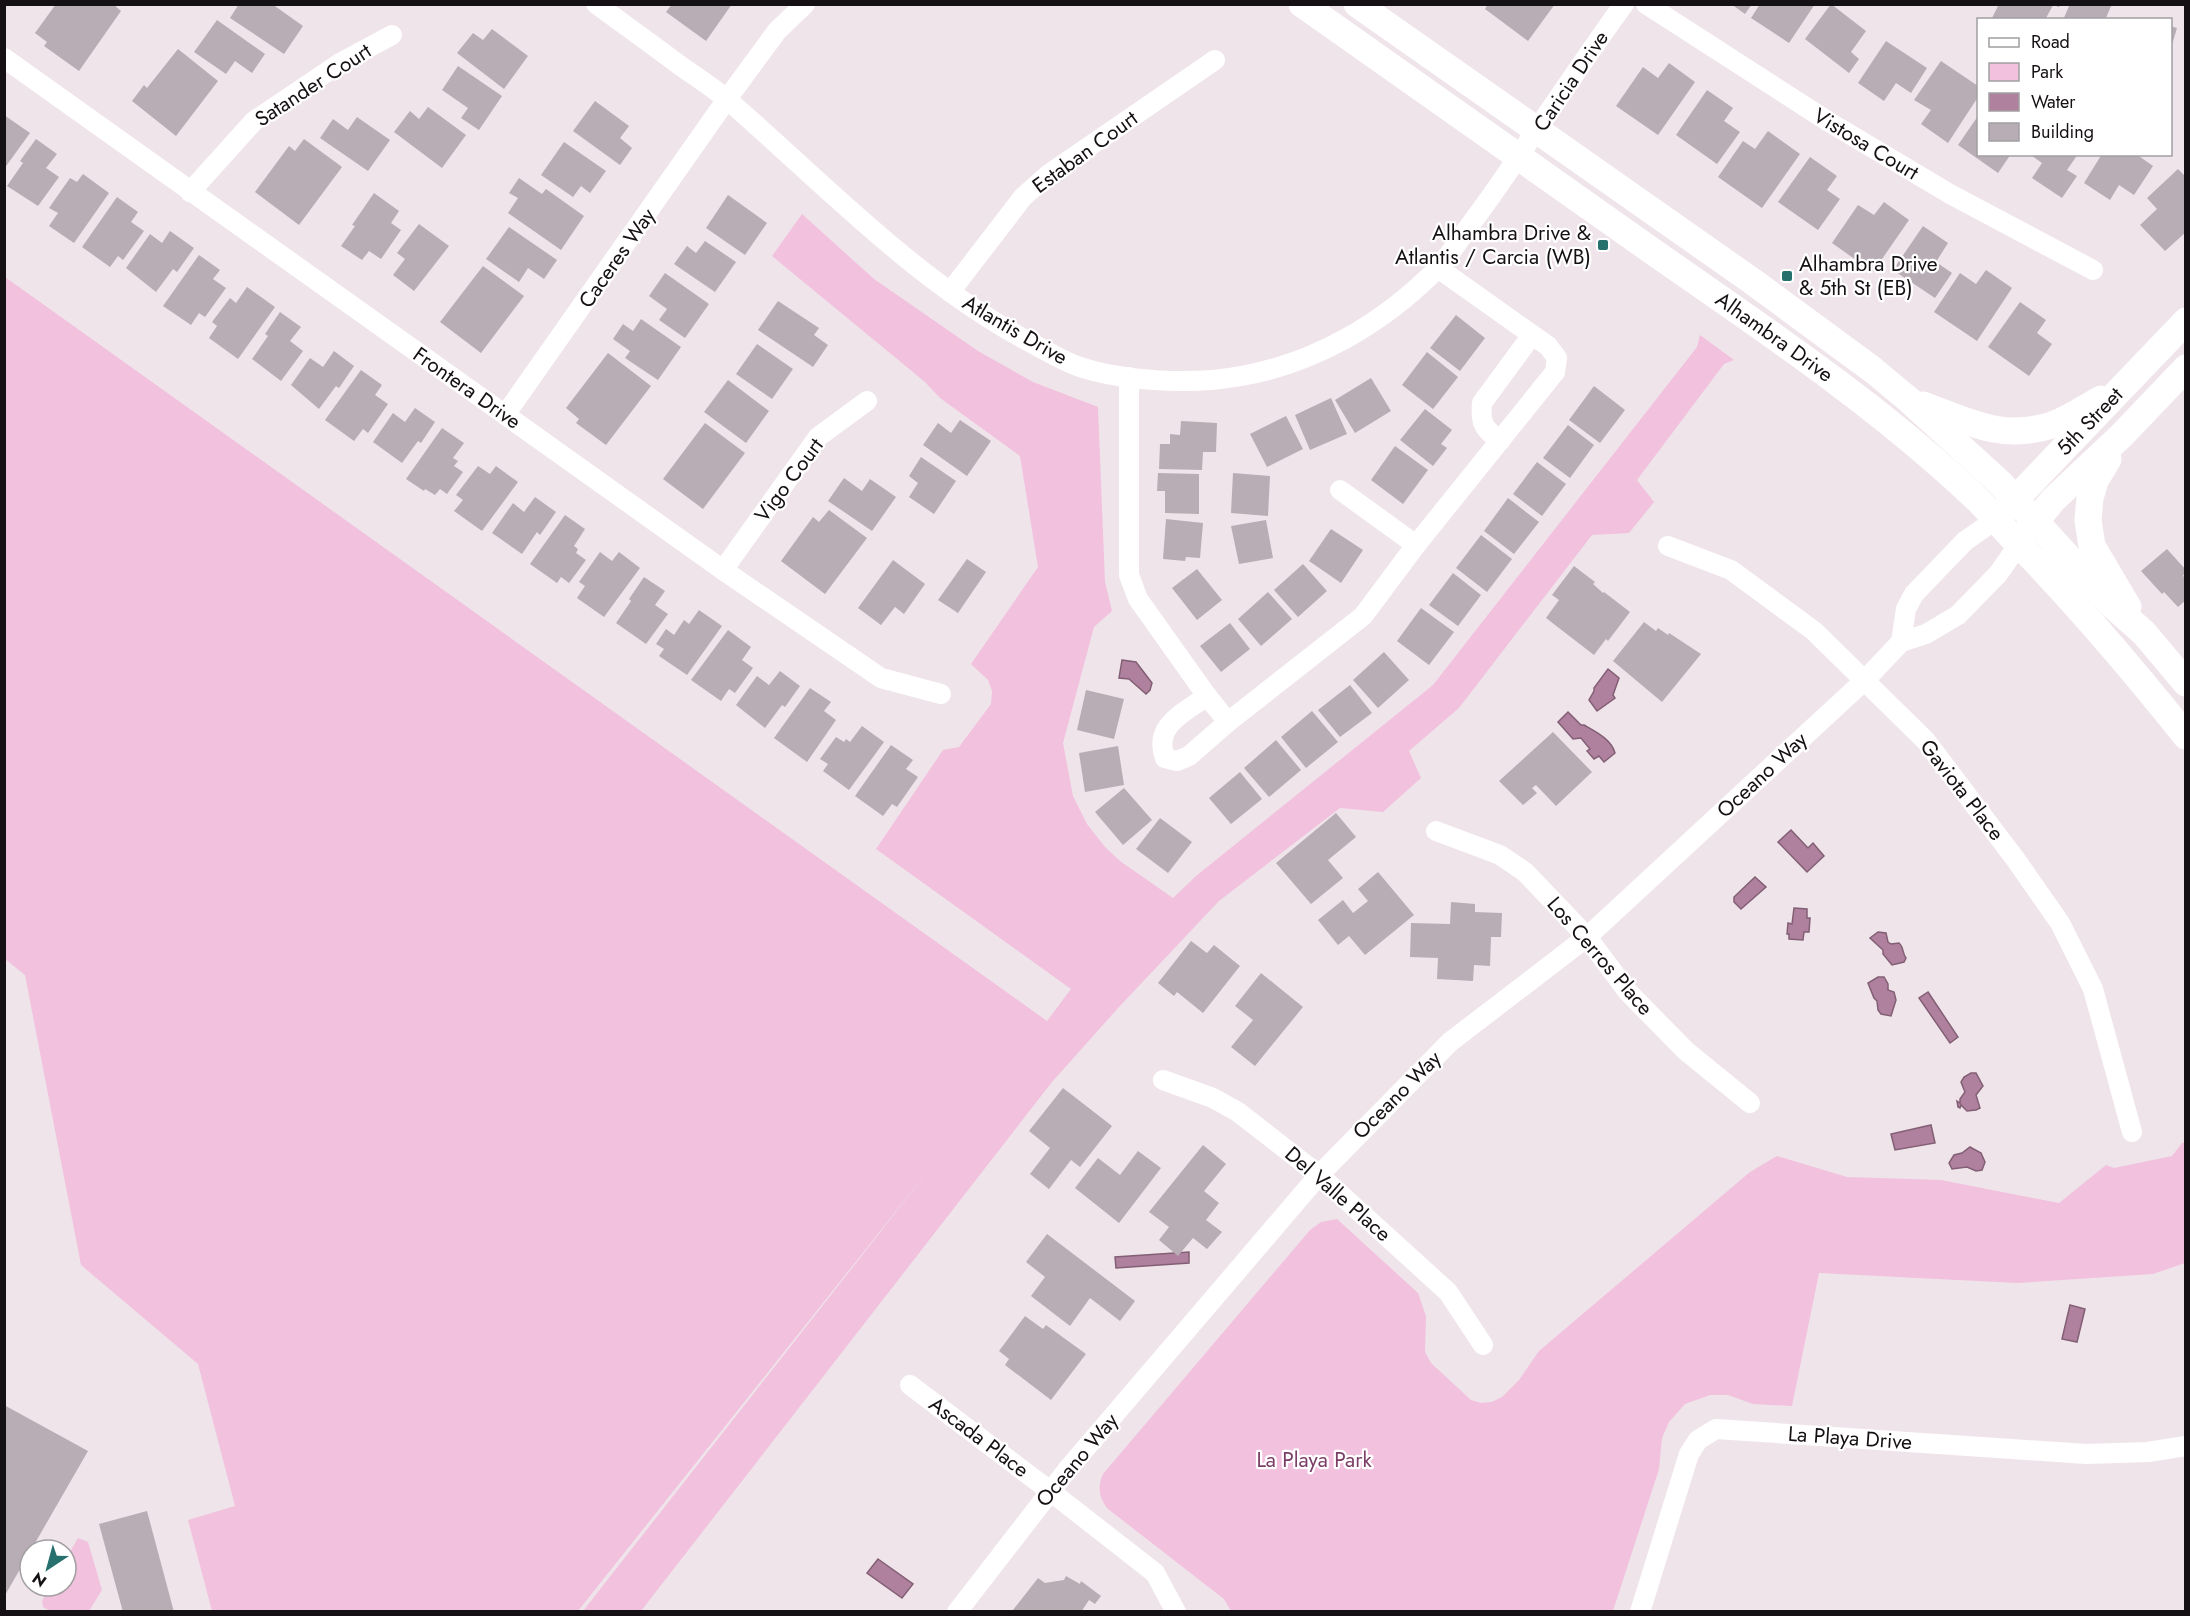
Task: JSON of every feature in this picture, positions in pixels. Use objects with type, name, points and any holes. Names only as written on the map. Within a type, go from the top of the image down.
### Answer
[{"type":"main road","name":"Alhambra Drive","points":[[1302,4],[1518,158],[1749,318],[1855,396],[1912,442],[1982,503],[1995,520],[2089,618],[2186,736]]},
{"type":"main road","name":"Alhambra Drive","points":[[1357,4],[1752,281],[1873,370],[1909,400],[2016,499],[2111,604],[2144,633],[2186,683]]},
{"type":"main road","name":"5th Street","points":[[1995,520],[2186,321]]},
{"type":"main road","name":"5th Street","points":[[2019,544],[2054,500],[2121,436],[2186,368]]},
{"type":"main road","points":[[1909,400],[1984,428],[2016,432],[2054,424],[2120,389]]},
{"type":"main road","points":[[2121,436],[2095,481],[2090,498],[2088,520],[2092,546],[2144,633]]},
{"type":"street","name":"Atlantis Drive","points":[[596,4],[727,99],[831,194],[951,292],[996,323],[1077,365],[1129,377],[1173,381],[1219,380],[1262,373],[1332,347],[1366,327],[1404,299],[1438,268],[1518,158]]},
{"type":"street","name":"Caceres Way","points":[[505,416],[727,99],[777,31],[805,4]]},
{"type":"street","name":"Caricia Drive","points":[[1518,158],[1624,4]]},
{"type":"street","name":"Vistosa Court","points":[[1646,4],[1829,122],[1950,194],[2093,270]]},
{"type":"street","name":"Satander Court","points":[[190,192],[254,121],[340,63],[392,35]]},
{"type":"street","name":"Frontera Drive","points":[[4,58],[505,416],[881,678],[940,694]]},
{"type":"street","name":"Estaban Court","points":[[951,292],[1023,197],[1049,174],[1215,60]]},
{"type":"street","points":[[1207,696],[1168,725],[1162,736],[1161,747],[1165,758],[1177,761],[1189,756],[1228,722],[1363,616],[1416,545],[1555,372],[1557,358],[1548,346],[1438,268]]},
{"type":"street","points":[[1500,441],[1484,428],[1481,416],[1482,404],[1532,335]]},
{"type":"street","points":[[1129,377],[1129,575],[1138,599],[1228,722]]},
{"type":"street","name":"Vigo Court","points":[[723,570],[818,437],[867,401]]},
{"type":"street","points":[[1340,490],[1416,545]]},
{"type":"street","points":[[1901,642],[1906,609],[1914,594],[1965,541],[1995,520]]},
{"type":"street","name":"Oceano Way","points":[[957,1611],[1050,1491],[1319,1175],[1450,1042],[1587,937],[1865,680],[1901,642],[1926,634],[1958,615],[1998,574],[2019,544]]},
{"type":"street","name":"Gaviota Place","points":[[1668,546],[1731,570],[1814,631],[1926,741],[2016,860],[2060,923],[2093,989],[2132,1132]]},
{"type":"street","name":"Los Cerros Place","points":[[1436,831],[1500,855],[1525,872],[1587,937],[1628,992],[1686,1051],[1750,1103]]},
{"type":"street","name":"Del Valle Place","points":[[1163,1080],[1213,1098],[1238,1112],[1319,1175],[1448,1292],[1483,1345]]},
{"type":"street","name":"Ascada Place","points":[[910,1385],[1155,1573],[1176,1611]]},
{"type":"street","name":"La Playa Drive","points":[[1640,1611],[1689,1454],[1698,1440],[1716,1429],[2086,1454],[2148,1452],[2186,1446]]},
{"type":"green space","points":[[802,214],[874,279],[978,351],[1033,382],[1098,407],[1105,582],[1112,611],[1094,627],[1063,743],[1073,796],[1087,824],[1105,847],[1120,861],[1173,898],[1196,876],[1433,685],[1697,347],[1700,335],[1734,360],[1724,364],[1637,480],[1654,502],[1629,533],[1592,535],[1459,708],[1409,751],[1421,778],[1383,812],[1340,808],[1219,901],[1119,1007],[1052,1082],[641,1611],[583,1611],[936,1161],[578,1611],[212,1611],[188,1520],[235,1506],[198,1364],[81,1265],[25,975],[5,959],[5,277],[1047,1021],[1071,989],[876,849],[943,750],[959,747],[991,704],[992,691],[988,680],[971,664],[1038,567],[1020,456],[940,398],[925,382],[772,256]]},
{"type":"green space","name":"La Playa Park","points":[[2185,1142],[2185,1263],[2153,1274],[2017,1283],[1819,1273],[1792,1406],[1753,1404],[1728,1395],[1710,1395],[1685,1404],[1669,1422],[1662,1438],[1659,1469],[1613,1611],[1231,1611],[1224,1599],[1108,1509],[1101,1497],[1100,1483],[1103,1474],[1310,1230],[1321,1222],[1337,1219],[1418,1293],[1426,1316],[1425,1352],[1431,1363],[1471,1400],[1481,1403],[1492,1402],[1502,1397],[1519,1380],[1539,1351],[1750,1172],[1777,1156],[1847,1177],[1941,1180],[2059,1203],[2106,1165],[2114,1168],[2172,1156]]},
{"type":"green space","points":[[78,1538],[88,1542],[102,1590],[89,1611],[50,1611],[43,1607],[44,1598],[78,1598]]},
{"type":"water","points":[[1122,660],[1136,662],[1152,683],[1146,694],[1129,679],[1119,678]]},
{"type":"water","points":[[1608,669],[1619,678],[1613,695],[1615,698],[1597,711],[1589,700],[1594,688]]},
{"type":"water","points":[[1568,712],[1581,725],[1607,740],[1615,753],[1604,762],[1599,756],[1594,759],[1587,751],[1590,749],[1581,738],[1573,739],[1558,722]]},
{"type":"water","points":[[1791,830],[1808,848],[1813,843],[1824,856],[1807,872],[1778,842]]},
{"type":"water","points":[[1755,877],[1766,887],[1741,909],[1734,902],[1734,897]]},
{"type":"water","points":[[1794,908],[1807,909],[1807,918],[1810,918],[1809,932],[1804,932],[1803,940],[1789,939],[1789,934],[1787,934],[1788,923],[1792,924]]},
{"type":"water","points":[[1878,932],[1886,933],[1888,942],[1891,944],[1901,945],[1906,958],[1904,962],[1892,965],[1883,954],[1883,950],[1870,938]]},
{"type":"water","points":[[1878,977],[1884,977],[1888,990],[1894,992],[1896,1000],[1891,1016],[1881,1014],[1878,1010],[1877,1001],[1868,983]]},
{"type":"water","points":[[1928,992],[1958,1037],[1950,1043],[1919,998]]},
{"type":"water","points":[[1971,1073],[1976,1073],[1983,1086],[1976,1095],[1980,1108],[1967,1111],[1961,1105],[1960,1108],[1958,1107],[1957,1101],[1960,1103],[1965,1092],[1961,1082]]},
{"type":"water","points":[[1931,1125],[1935,1143],[1895,1150],[1891,1134]]},
{"type":"water","points":[[1970,1147],[1981,1153],[1985,1162],[1982,1170],[1976,1171],[1967,1167],[1952,1169],[1949,1163],[1954,1155]]},
{"type":"water","points":[[1189,1252],[1189,1263],[1116,1268],[1115,1257]]},
{"type":"water","points":[[2070,1305],[2085,1309],[2077,1342],[2062,1339]]},
{"type":"water","points":[[878,1559],[913,1584],[902,1598],[867,1573]]},
{"type":"building","points":[[56,4],[113,4],[121,11],[79,71],[44,46],[47,42],[35,33]]},
{"type":"building","points":[[239,4],[272,4],[303,26],[284,54],[230,18]]},
{"type":"building","points":[[672,4],[732,4],[706,41],[666,12]]},
{"type":"building","points":[[1488,4],[1555,4],[1528,41],[1485,9]]},
{"type":"building","points":[[1731,4],[1752,4],[1745,14]]},
{"type":"building","points":[[1760,4],[1815,4],[1789,43],[1751,18]]},
{"type":"building","points":[[1831,4],[1866,31],[1851,52],[1859,59],[1849,73],[1805,39]]},
{"type":"building","points":[[1999,4],[2061,4],[2059,7],[2053,5],[2046,18],[1992,18]]},
{"type":"building","points":[[2070,4],[2112,4],[2106,18],[2064,18]]},
{"type":"building","points":[[217,20],[265,54],[252,73],[235,61],[226,74],[194,52]]},
{"type":"building","points":[[2172,27],[2177,28],[2172,45]]},
{"type":"building","points":[[492,29],[528,56],[504,89],[457,53],[473,33],[483,40]]},
{"type":"building","points":[[1886,41],[1927,68],[1911,93],[1896,83],[1884,101],[1858,83]]},
{"type":"building","points":[[178,49],[218,81],[176,136],[132,101],[144,85],[147,88]]},
{"type":"building","points":[[1941,61],[1977,85],[1977,99],[1948,143],[1921,124],[1931,110],[1914,100]]},
{"type":"building","points":[[1669,63],[1695,82],[1658,135],[1616,106],[1643,67],[1658,78]]},
{"type":"building","points":[[458,66],[502,96],[479,130],[461,118],[468,108],[442,90]]},
{"type":"building","points":[[1707,90],[1733,108],[1724,121],[1740,132],[1717,164],[1676,135]]},
{"type":"building","points":[[595,101],[629,126],[620,138],[632,148],[620,165],[573,131]]},
{"type":"building","points":[[428,107],[466,135],[442,168],[394,132],[410,111],[419,119]]},
{"type":"building","points":[[4,115],[30,133],[4,169]]},
{"type":"building","points":[[357,117],[390,140],[368,171],[320,138],[333,119],[348,130]]},
{"type":"building","points":[[1977,117],[1977,156],[2010,156],[1998,173],[1958,145]]},
{"type":"building","points":[[1768,131],[1800,154],[1762,208],[1718,177],[1743,141],[1755,149]]},
{"type":"building","points":[[36,139],[57,154],[46,168],[59,177],[38,206],[7,186],[23,163],[20,161]]},
{"type":"building","points":[[304,139],[342,167],[299,225],[255,192],[289,146],[295,151]]},
{"type":"building","points":[[564,142],[606,171],[590,193],[581,186],[573,197],[541,175]]},
{"type":"building","points":[[2032,156],[2077,156],[2067,170],[2077,176],[2062,198],[2032,178],[2042,163]]},
{"type":"building","points":[[2101,156],[2139,156],[2153,166],[2134,195],[2119,185],[2110,200],[2084,183]]},
{"type":"building","points":[[1810,157],[1837,176],[1827,190],[1840,199],[1818,230],[1778,202]]},
{"type":"building","points":[[2178,169],[2186,177],[2186,232],[2165,251],[2140,225],[2157,209],[2147,198]]},
{"type":"building","points":[[83,174],[109,193],[74,243],[49,226],[58,213],[49,208],[70,178],[77,182]]},
{"type":"building","points":[[519,178],[542,194],[546,189],[584,216],[561,250],[508,213],[518,198],[509,193]]},
{"type":"building","points":[[374,193],[399,211],[391,223],[401,230],[381,259],[369,251],[362,260],[341,246]]},
{"type":"building","points":[[728,195],[767,223],[745,255],[706,228]]},
{"type":"building","points":[[117,197],[138,212],[131,222],[144,231],[123,260],[118,256],[110,267],[82,247]]},
{"type":"building","points":[[1884,202],[1909,220],[1873,272],[1832,243],[1858,205],[1874,215]]},
{"type":"building","points":[[419,224],[449,246],[414,291],[393,275],[405,259],[397,253]]},
{"type":"building","points":[[1923,226],[1948,243],[1936,262],[1952,273],[1935,298],[1893,270]]},
{"type":"building","points":[[509,227],[557,260],[544,279],[528,268],[519,282],[486,259]]},
{"type":"building","points":[[170,231],[194,248],[177,272],[173,269],[156,292],[126,268],[150,234],[162,243]]},
{"type":"building","points":[[705,241],[736,262],[715,292],[674,264],[687,246],[696,253]]},
{"type":"building","points":[[199,255],[220,270],[213,279],[226,288],[205,317],[199,313],[191,325],[163,306]]},
{"type":"building","points":[[483,266],[524,296],[481,353],[440,322]]},
{"type":"building","points":[[1986,270],[2012,288],[1977,341],[1934,312],[1960,273],[1976,284]]},
{"type":"building","points":[[665,273],[709,304],[685,338],[659,320],[667,309],[649,296]]},
{"type":"building","points":[[247,287],[275,307],[238,359],[209,338],[217,326],[212,322],[230,298],[236,303]]},
{"type":"building","points":[[778,301],[819,328],[814,335],[828,345],[813,367],[758,330]]},
{"type":"building","points":[[2020,302],[2046,320],[2037,333],[2052,344],[2029,376],[1988,347]]},
{"type":"building","points":[[280,312],[301,327],[290,341],[303,351],[281,381],[252,359],[268,336],[265,334]]},
{"type":"building","points":[[1456,315],[1485,338],[1460,371],[1430,348]]},
{"type":"building","points":[[641,319],[681,347],[658,380],[625,358],[630,351],[613,339],[623,324],[633,331]]},
{"type":"building","points":[[757,344],[793,369],[772,399],[736,374]]},
{"type":"building","points":[[334,351],[354,366],[339,388],[336,386],[319,409],[291,385],[310,358],[323,367]]},
{"type":"building","points":[[1427,352],[1458,377],[1433,409],[1402,385]]},
{"type":"building","points":[[608,353],[651,386],[606,445],[576,423],[579,419],[566,408]]},
{"type":"building","points":[[361,370],[382,385],[375,395],[388,404],[368,433],[363,429],[354,441],[325,420]]},
{"type":"building","points":[[1371,378],[1391,411],[1355,433],[1335,400]]},
{"type":"building","points":[[728,380],[769,411],[746,443],[704,412]]},
{"type":"building","points":[[1594,386],[1625,410],[1600,443],[1569,420]]},
{"type":"building","points":[[1331,398],[1347,434],[1310,450],[1295,415]]},
{"type":"building","points":[[415,408],[435,422],[421,443],[418,441],[402,463],[373,442],[393,413],[405,422]]},
{"type":"building","points":[[1425,409],[1452,430],[1441,444],[1447,448],[1433,466],[1400,440]]},
{"type":"building","points":[[1286,416],[1303,449],[1267,467],[1250,434]]},
{"type":"building","points":[[960,420],[991,441],[967,476],[923,445],[938,423],[951,433]]},
{"type":"building","points":[[1181,421],[1217,423],[1216,452],[1203,452],[1202,470],[1159,469],[1160,444],[1170,444],[1170,434],[1180,435]]},
{"type":"building","points":[[705,423],[745,453],[703,509],[663,479]]},
{"type":"building","points":[[1568,425],[1594,445],[1570,478],[1543,458]]},
{"type":"building","points":[[442,428],[464,443],[453,458],[458,461],[454,466],[463,472],[447,494],[440,489],[435,495],[425,489],[424,491],[406,479]]},
{"type":"building","points":[[1395,446],[1428,470],[1403,504],[1371,480]]},
{"type":"building","points":[[921,457],[956,481],[934,514],[909,497],[918,483],[909,476]]},
{"type":"building","points":[[1537,462],[1566,484],[1542,516],[1513,494]]},
{"type":"building","points":[[478,466],[490,474],[496,466],[518,482],[482,531],[454,511],[463,500],[456,495]]},
{"type":"building","points":[[1158,473],[1199,474],[1199,514],[1165,513],[1165,491],[1157,491]]},
{"type":"building","points":[[1233,473],[1270,476],[1268,516],[1231,513]]},
{"type":"building","points":[[844,478],[862,491],[870,479],[896,497],[872,531],[828,501]]},
{"type":"building","points":[[535,497],[556,512],[540,535],[537,532],[522,554],[492,533],[513,503],[524,512]]},
{"type":"building","points":[[1508,498],[1539,522],[1514,554],[1484,531]]},
{"type":"building","points":[[829,510],[867,538],[825,594],[781,561],[813,517],[819,522]]},
{"type":"building","points":[[565,515],[585,529],[574,546],[578,549],[576,553],[586,560],[569,583],[561,577],[557,583],[530,564]]},
{"type":"building","points":[[1166,519],[1203,523],[1200,558],[1186,557],[1185,561],[1163,559]]},
{"type":"building","points":[[1266,520],[1273,558],[1239,564],[1231,526]]},
{"type":"building","points":[[1331,529],[1363,550],[1341,583],[1309,561]]},
{"type":"building","points":[[1481,535],[1512,559],[1487,592],[1456,568]]},
{"type":"building","points":[[2167,549],[2186,570],[2183,576],[2186,578],[2186,600],[2178,607],[2164,592],[2162,594],[2141,571]]},
{"type":"building","points":[[600,552],[612,561],[619,552],[640,568],[604,617],[577,598],[585,586],[579,582]]},
{"type":"building","points":[[967,559],[986,572],[958,613],[938,600]]},
{"type":"building","points":[[893,560],[925,584],[904,614],[895,607],[881,625],[858,608]]},
{"type":"building","points":[[1303,564],[1327,591],[1298,617],[1274,590]]},
{"type":"building","points":[[1574,566],[1595,582],[1593,584],[1603,593],[1630,612],[1594,655],[1546,618],[1559,600],[1552,595]]},
{"type":"building","points":[[1197,569],[1222,600],[1197,620],[1172,588]]},
{"type":"building","points":[[1453,573],[1481,595],[1458,626],[1429,605]]},
{"type":"building","points":[[644,577],[665,591],[655,605],[668,614],[646,644],[616,623]]},
{"type":"building","points":[[1268,592],[1292,619],[1261,646],[1238,619]]},
{"type":"building","points":[[1421,608],[1454,632],[1429,665],[1397,641]]},
{"type":"building","points":[[699,610],[722,626],[687,675],[659,656],[664,649],[656,644],[666,629],[674,635],[684,620],[689,624]]},
{"type":"building","points":[[1644,622],[1656,631],[1658,628],[1668,635],[1669,633],[1701,654],[1662,702],[1613,661]]},
{"type":"building","points":[[1230,623],[1250,649],[1221,672],[1200,646]]},
{"type":"building","points":[[728,630],[751,647],[742,660],[753,668],[735,693],[729,689],[721,701],[691,680]]},
{"type":"building","points":[[1384,652],[1409,680],[1378,708],[1353,680]]},
{"type":"building","points":[[780,671],[800,686],[785,707],[782,705],[765,728],[736,705],[757,676],[769,685]]},
{"type":"building","points":[[1350,685],[1372,713],[1340,737],[1318,710]]},
{"type":"building","points":[[810,688],[831,702],[824,711],[836,720],[807,762],[774,738]]},
{"type":"building","points":[[1086,690],[1124,699],[1114,739],[1077,730]]},
{"type":"building","points":[[1312,711],[1338,742],[1306,768],[1281,737]]},
{"type":"building","points":[[862,726],[884,742],[849,790],[823,771],[828,764],[820,759],[836,737],[844,742],[846,739],[850,742]]},
{"type":"building","points":[[1553,732],[1592,772],[1556,806],[1536,785],[1532,788],[1537,793],[1523,805],[1499,781]]},
{"type":"building","points":[[1276,740],[1301,770],[1269,797],[1244,768]]},
{"type":"building","points":[[891,745],[913,760],[906,769],[918,777],[897,807],[892,804],[883,816],[855,796]]},
{"type":"building","points":[[1118,746],[1124,785],[1085,792],[1079,753]]},
{"type":"building","points":[[1240,772],[1262,799],[1231,824],[1209,798]]},
{"type":"building","points":[[1124,788],[1152,820],[1123,845],[1095,812]]},
{"type":"building","points":[[1336,813],[1356,837],[1328,860],[1343,878],[1311,904],[1276,863]]},
{"type":"building","points":[[1160,818],[1192,842],[1168,873],[1136,849]]},
{"type":"building","points":[[1378,872],[1414,915],[1365,955],[1349,936],[1338,945],[1318,920],[1343,900],[1353,913],[1368,901],[1358,889]]},
{"type":"building","points":[[1451,902],[1475,904],[1475,912],[1502,913],[1501,937],[1491,937],[1490,966],[1474,965],[1473,981],[1437,979],[1438,958],[1410,957],[1411,923],[1450,924]]},
{"type":"building","points":[[1191,941],[1207,953],[1214,945],[1240,966],[1203,1013],[1177,992],[1174,996],[1158,983]]},
{"type":"building","points":[[1261,973],[1303,1007],[1255,1066],[1231,1047],[1253,1020],[1235,1006]]},
{"type":"building","points":[[1063,1088],[1112,1126],[1080,1167],[1071,1160],[1049,1189],[1030,1174],[1050,1148],[1029,1131]]},
{"type":"building","points":[[1203,1145],[1226,1164],[1204,1191],[1219,1203],[1206,1220],[1222,1232],[1207,1249],[1193,1238],[1178,1256],[1159,1240],[1169,1227],[1149,1212]]},
{"type":"building","points":[[1138,1151],[1161,1168],[1119,1223],[1075,1188],[1098,1158],[1120,1175]]},
{"type":"building","points":[[1047,1234],[1135,1301],[1120,1321],[1090,1298],[1070,1326],[1031,1296],[1045,1277],[1026,1262]]},
{"type":"building","points":[[1025,1316],[1043,1329],[1046,1325],[1086,1354],[1051,1400],[1005,1365],[1009,1359],[999,1351]]},
{"type":"building","points":[[4,1405],[88,1451],[38,1538],[18,1538],[18,1573],[4,1597]]},
{"type":"building","points":[[147,1511],[174,1612],[123,1612],[99,1524]]},
{"type":"building","points":[[1066,1576],[1080,1584],[1081,1581],[1101,1596],[1095,1604],[1089,1600],[1081,1612],[1015,1612],[1013,1610],[1038,1578],[1045,1583],[1064,1580]]},
{"type":"place","name":"Alhambra Drive & Atlantis / Carcia (WB)","points":[[1603,245]]},
{"type":"place","name":"Alhambra Drive & 5th St (EB)","points":[[1787,276]]}]
